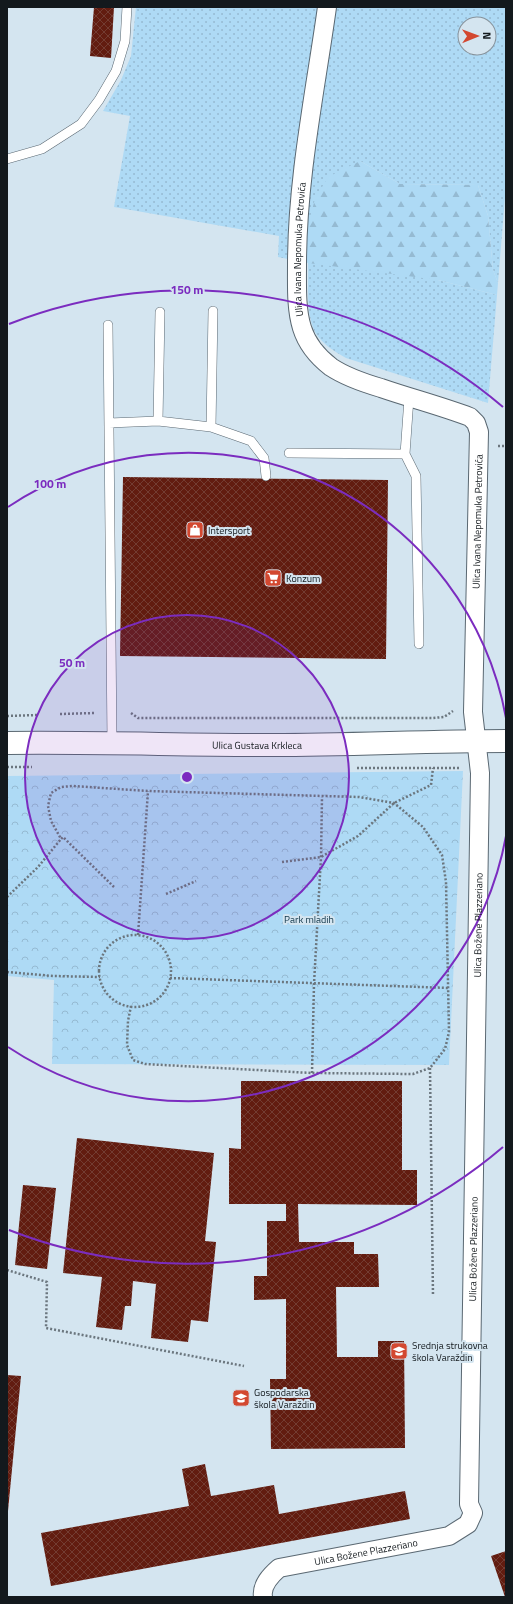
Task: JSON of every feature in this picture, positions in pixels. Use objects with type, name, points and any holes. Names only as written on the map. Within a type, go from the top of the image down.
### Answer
[{"type":"main road","name":"Ulica Gustava Krkleca","points":[[7,743],[112,742],[274,745],[506,741]]},
{"type":"street","name":"Ulica Ivana Nepomuka Petrovića","points":[[327,7],[304,160],[297,228],[298,313],[302,329],[309,343],[318,355],[330,366],[344,375],[409,398],[470,417],[476,423],[480,432],[473,712],[476,741]]},
{"type":"street","name":"Ulica Božene Plazzeriano","points":[[263,1597],[262,1594],[269,1576],[279,1568],[449,1536],[468,1524],[473,1513],[469,1504],[480,773],[476,741]]},
{"type":"lane","points":[[7,159],[42,149],[81,124],[99,100],[116,71],[125,41],[127,7]]},
{"type":"lane","points":[[211,427],[213,311]]},
{"type":"lane","points":[[158,421],[160,312]]},
{"type":"lane","points":[[108,325],[112,742]]},
{"type":"lane","points":[[409,398],[405,454],[416,476],[419,644]]},
{"type":"lane","points":[[109,423],[158,421],[211,427],[251,441],[264,458],[266,476]]},
{"type":"lane","points":[[289,453],[405,454]]},
{"type":"path","points":[[496,446],[506,446]]},
{"type":"path","points":[[131,713],[138,718],[433,718],[444,717],[452,712]]},
{"type":"path","points":[[60,714],[95,713]]},
{"type":"path","points":[[7,716],[36,715]]},
{"type":"path","points":[[282,862],[321,857],[358,836],[394,803],[431,785],[433,768]]},
{"type":"path","points":[[61,839],[51,821],[48,806],[51,793],[61,787],[73,786],[148,791],[359,797],[394,803],[423,826],[442,855],[446,882],[449,1032],[445,1049],[430,1068],[413,1074],[312,1073],[145,1064],[133,1060],[127,1045],[128,1021],[131,1006]]},
{"type":"path","points":[[138,935],[148,791]]},
{"type":"path","points":[[312,1073],[314,984],[321,857],[322,797]]},
{"type":"path","points":[[61,839],[63,837],[114,887]]},
{"type":"path","points":[[7,897],[38,867],[61,839]]},
{"type":"path","points":[[166,894],[196,881]]},
{"type":"path","points":[[138,935],[150,938],[164,950],[170,962],[170,978],[166,989],[159,997],[148,1004],[131,1006],[116,1002],[107,993],[100,977],[100,960],[106,948],[114,941],[126,936],[138,935]]},
{"type":"path","points":[[7,972],[53,976],[100,977]]},
{"type":"path","points":[[170,978],[449,988]]},
{"type":"path","points":[[430,1068],[433,1296]]},
{"type":"path","points":[[7,1270],[47,1282],[46,1328],[244,1366]]},
{"type":"green space","points":[[136,7],[506,7],[506,185],[498,283],[493,270],[488,216],[478,185],[400,184],[360,161],[438,280],[497,295],[488,403],[346,358],[329,347],[315,332],[312,324],[308,298],[308,263],[278,257],[279,236],[114,207],[130,116],[103,111],[121,80],[131,56]]},
{"type":"green space","points":[[360,161],[400,184],[478,185],[488,216],[493,270],[498,283],[497,295],[438,280],[308,263],[306,232],[315,199],[328,177]]},
{"type":"green space","name":"Park mladih","points":[[463,771],[449,1065],[52,1064],[54,980],[7,976],[7,776]]},
{"type":"building","points":[[94,7],[114,7],[111,58],[90,56]]},
{"type":"building","points":[[123,477],[388,480],[386,659],[120,656]]},
{"type":"building","points":[[241,1081],[402,1081],[402,1170],[417,1170],[417,1205],[298,1204],[299,1242],[354,1242],[354,1254],[378,1254],[379,1287],[336,1287],[337,1357],[378,1357],[378,1341],[404,1341],[405,1448],[271,1449],[270,1379],[286,1379],[286,1299],[254,1300],[254,1276],[267,1276],[267,1221],[286,1221],[286,1204],[229,1204],[229,1148],[241,1149]]},
{"type":"building","points":[[77,1138],[214,1153],[205,1241],[216,1242],[208,1322],[191,1320],[188,1342],[151,1338],[156,1284],[133,1281],[131,1306],[125,1306],[122,1330],[96,1327],[102,1277],[63,1273]]},
{"type":"building","points":[[23,1185],[56,1188],[47,1269],[15,1265]]},
{"type":"building","points":[[7,1375],[21,1376],[8,1511],[7,1511]]},
{"type":"building","points":[[205,1464],[211,1496],[274,1485],[279,1514],[405,1491],[410,1519],[51,1586],[41,1533],[189,1506],[182,1469]]},
{"type":"building","points":[[506,1551],[506,1597],[505,1597],[491,1556]]},
{"type":"place","name":"Intersport","points":[[195,530]]},
{"type":"place","name":"Konzum","points":[[273,578]]},
{"type":"place","name":"Srednja strukovna škola Varaždin","points":[[399,1351]]},
{"type":"place","name":"Gospodarska škola Varaždin","points":[[241,1398]]}]
